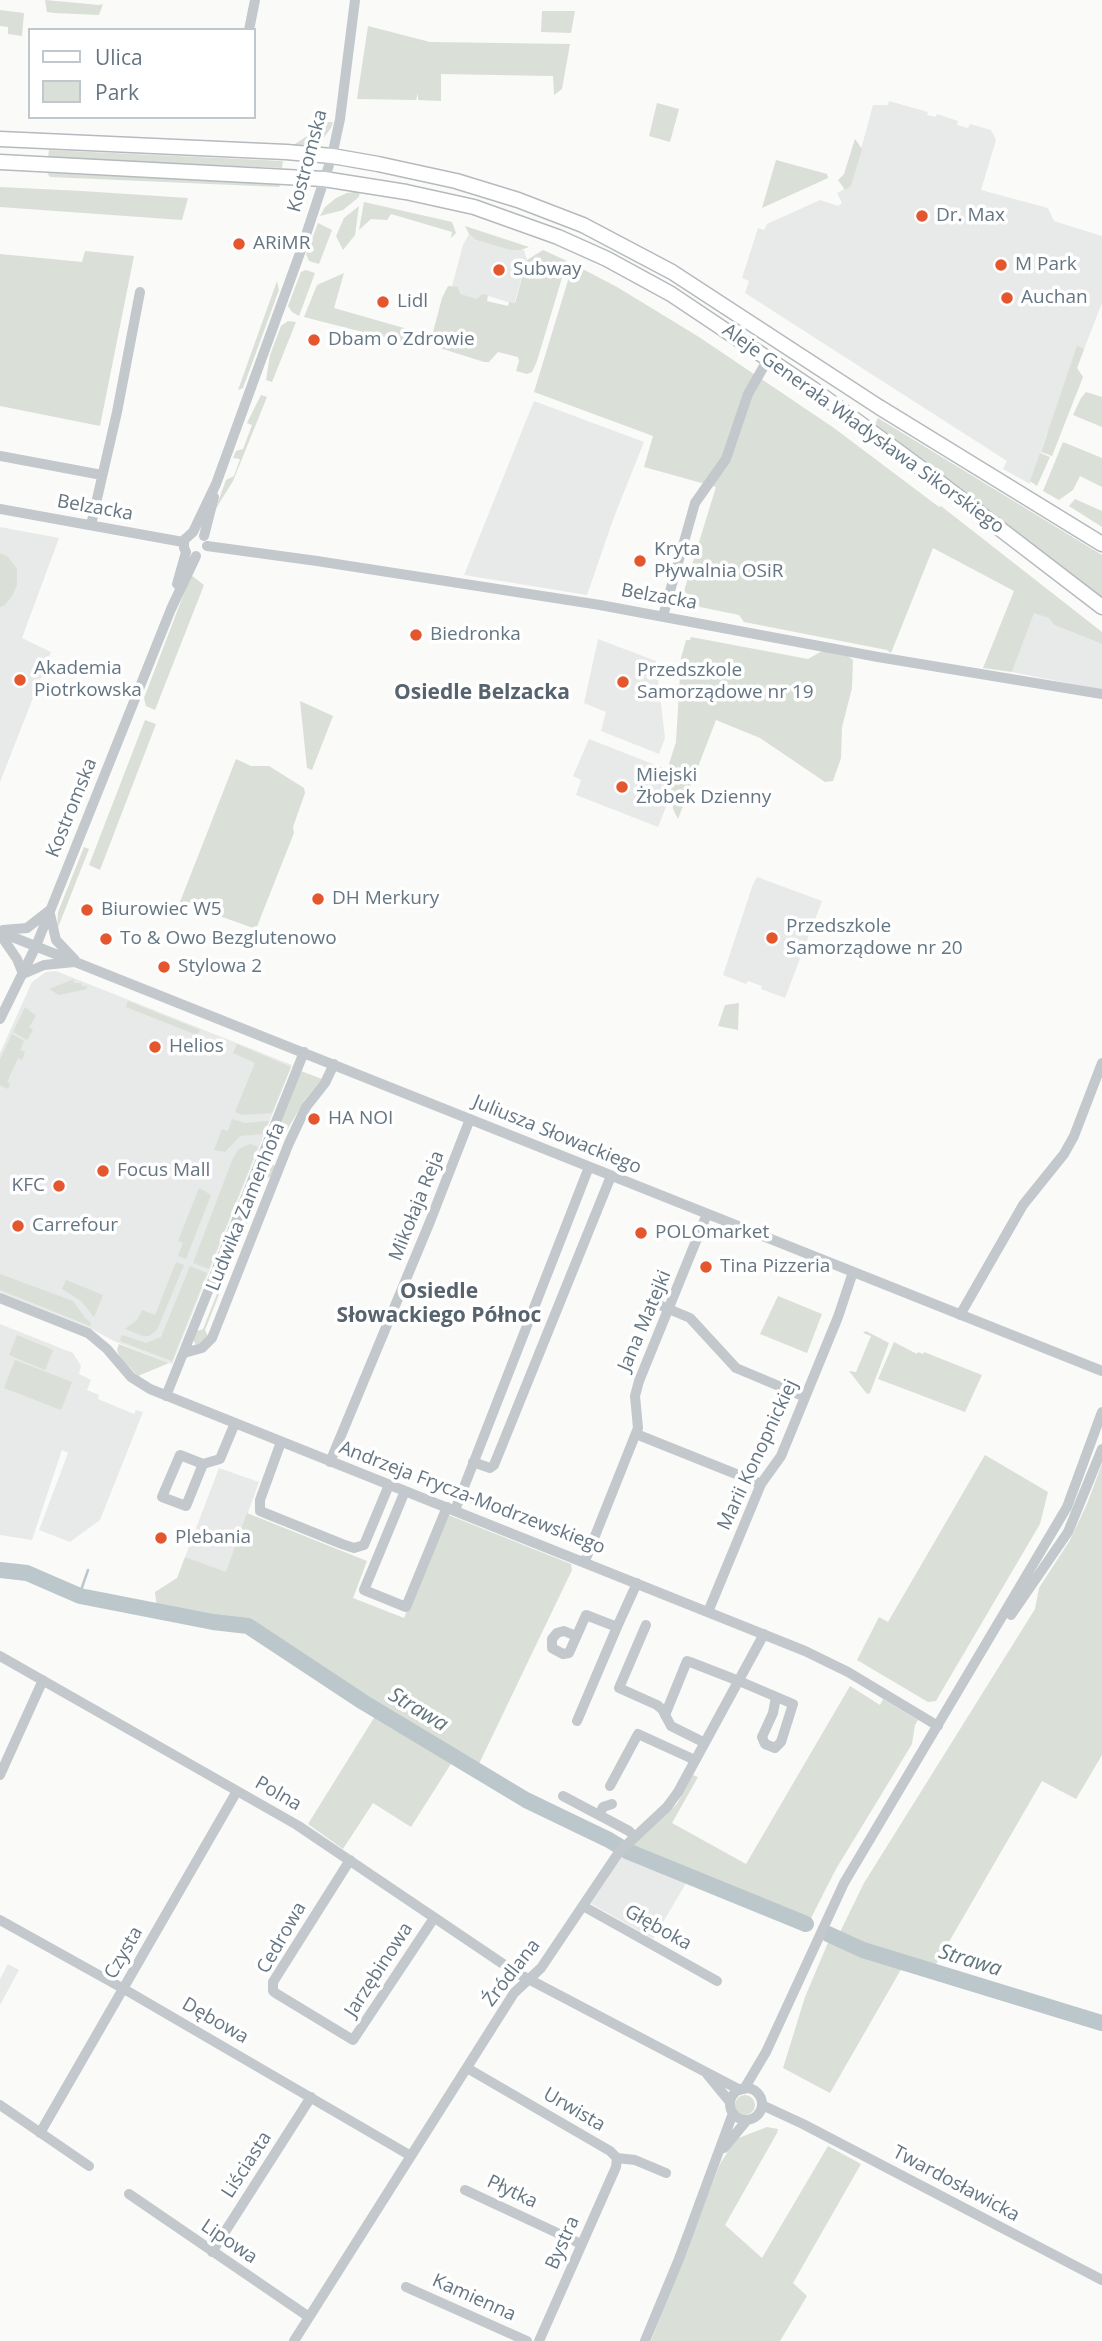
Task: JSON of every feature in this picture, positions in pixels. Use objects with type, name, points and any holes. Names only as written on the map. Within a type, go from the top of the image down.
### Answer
[{"type":"main road","name":"Aleje Generała Władysława Sikorskiego","points":[[0,139],[332,156],[456,181],[518,200],[592,230],[672,272],[879,407],[1102,544]]},
{"type":"main road","points":[[1,162],[16,155],[20,139]]},
{"type":"main road","name":"Aleje Generała Władysława Sikorskiego","points":[[1,162],[324,179],[461,204],[516,220],[618,265],[671,294],[908,458],[1102,607]]},
{"type":"street","points":[[249,28],[255,0]]},
{"type":"street","name":"Kostromska","points":[[201,538],[216,484],[300,253],[332,156],[340,119],[355,0]]},
{"type":"street","points":[[91,525],[117,412],[140,292]]},
{"type":"street","points":[[663,615],[695,503],[726,459],[750,387],[768,359]]},
{"type":"street","points":[[0,456],[102,475]]},
{"type":"street","name":"Belzacka","points":[[0,509],[91,525],[189,550]]},
{"type":"street","points":[[186,537],[201,538],[203,553],[189,550],[186,537]]},
{"type":"street","name":"Belzacka","points":[[201,538],[410,575],[663,615],[816,646],[1102,694]]},
{"type":"street","name":"Kostromska","points":[[0,1019],[36,946],[172,607],[189,550]]},
{"type":"street","points":[[50,910],[56,940],[77,962],[44,965],[23,974],[0,932],[27,928],[50,910]]},
{"type":"street","name":"Juliusza Słowackiego","points":[[0,932],[1102,1371]]},
{"type":"street","name":"Ludwika Zamenhofa","points":[[166,1396],[304,1052]]},
{"type":"street","points":[[960,1315],[1023,1205],[1064,1154],[1074,1136],[1102,1063]]},
{"type":"street","name":"Ludwika Zamenhofa","points":[[184,1353],[202,1348],[212,1338],[289,1143],[306,1107],[325,1083],[334,1064]]},
{"type":"street","name":"Mikołaja Reja","points":[[330,1462],[470,1119]]},
{"type":"street","points":[[270,1139],[289,1143]]},
{"type":"street","points":[[405,1491],[364,1590],[406,1607],[474,1462],[589,1167]]},
{"type":"street","points":[[474,1462],[490,1468],[494,1465],[611,1176]]},
{"type":"street","points":[[577,1200],[598,1208]]},
{"type":"street","name":"Jana Matejki","points":[[585,1561],[638,1428],[636,1388],[707,1214]]},
{"type":"street","name":"Marii Konopnickiej","points":[[708,1612],[761,1484],[781,1456],[842,1306],[853,1272]]},
{"type":"street","name":"Andrzeja Frycza-Modrzewskiego","points":[[0,1298],[88,1333],[107,1349],[139,1384],[764,1634],[841,1669],[938,1726]]},
{"type":"street","points":[[650,1301],[690,1318],[736,1368],[805,1397]]},
{"type":"street","points":[[534,1308],[555,1316]]},
{"type":"street","points":[[645,2341],[715,2162],[734,2094],[742,2089],[766,2052],[832,1906],[1067,1507],[1102,1412]]},
{"type":"street","points":[[203,1464],[186,1506],[163,1497],[180,1455],[203,1464],[220,1459],[235,1423]]},
{"type":"street","points":[[636,1434],[761,1484]]},
{"type":"street","points":[[281,1442],[260,1500],[260,1511],[342,1544],[354,1548],[363,1545],[389,1485]]},
{"type":"street","points":[[969,1675],[1068,1532],[1102,1449]]},
{"type":"street","points":[[577,1721],[637,1583]]},
{"type":"street","points":[[576,1636],[586,1615],[617,1627]]},
{"type":"street","points":[[646,1625],[619,1686],[622,1691],[657,1705],[678,1732],[705,1743]]},
{"type":"street","name":"Źródlana","points":[[294,2341],[514,1993],[541,1968],[622,1848],[667,1807],[764,1634]]},
{"type":"street","name":"Polna","points":[[0,1656],[297,1825],[529,1980]]},
{"type":"street","points":[[665,1715],[687,1661],[776,1697]]},
{"type":"street","points":[[0,1775],[43,1680]]},
{"type":"street","points":[[610,1786],[638,1734],[695,1760]]},
{"type":"street","name":"Czysta","points":[[40,2133],[237,1791]]},
{"type":"street","points":[[563,1796],[629,1831],[635,1837]]},
{"type":"street","points":[[599,1815],[603,1807],[612,1804]]},
{"type":"street","name":"Cedrowa","points":[[350,1860],[272,1986],[277,1994],[353,2040]]},
{"type":"street","name":"Głęboka","points":[[583,1906],[717,1981]]},
{"type":"street","name":"Jarzębinowa","points":[[353,2040],[434,1917]]},
{"type":"street","name":"Dębowa","points":[[0,1920],[411,2156]]},
{"type":"street","points":[[529,1980],[702,2070],[757,2094]]},
{"type":"street","points":[[715,2162],[755,2114],[766,2052]]},
{"type":"street","name":"Urwista","points":[[467,2068],[610,2151],[617,2158],[635,2160],[666,2173]]},
{"type":"street","points":[[702,2070],[738,2118],[755,2114]]},
{"type":"street","name":"Liściasta","points":[[212,2252],[312,2097]]},
{"type":"street","points":[[0,2105],[89,2166]]},
{"type":"street","name":"Twardosławicka","points":[[755,2114],[794,2120],[1102,2280]]},
{"type":"street","name":"Bystra","points":[[539,2341],[617,2158]]},
{"type":"street","name":"Płytka","points":[[465,2190],[581,2244]]},
{"type":"street","name":"Lipowa","points":[[130,2194],[309,2317]]},
{"type":"street","name":"Kamienna","points":[[406,2287],[527,2341]]},
{"type":"shaded area","points":[[889,101],[928,112],[927,115],[936,117],[937,114],[958,121],[957,125],[968,128],[970,124],[991,130],[996,140],[981,190],[1048,208],[1054,221],[1102,236],[1102,303],[1058,416],[1047,433],[1030,484],[1003,469],[1007,461],[745,293],[749,281],[742,278],[758,228],[764,230],[767,224],[820,200],[838,206],[842,203],[837,193],[851,186],[873,105],[888,105]]},
{"type":"shaded area","points":[[469,234],[476,240],[510,250],[524,250],[527,260],[514,304],[482,294],[477,300],[459,294],[452,286],[463,245]]},
{"type":"shaded area","points":[[534,401],[644,442],[587,595],[464,575]]},
{"type":"shaded area","name":"Akademia Piotrkowska","points":[[0,527],[59,538],[22,638],[51,652],[0,782]]},
{"type":"shaded area","points":[[1034,612],[1049,618],[1054,625],[1102,644],[1102,690],[1012,672]]},
{"type":"shaded area","name":"Przedszkole Samorządowe nr 19","points":[[598,639],[656,661],[665,738],[659,754],[601,731],[606,712],[584,703]]},
{"type":"shaded area","name":"Miejski Żłobek Dzienny","points":[[589,739],[663,768],[666,807],[658,827],[576,795],[581,780],[573,776]]},
{"type":"shaded area","name":"Przedszkole Samorządowe nr 20","points":[[757,877],[822,901],[785,998],[761,989],[762,986],[748,981],[746,984],[723,975]]},
{"type":"shaded area","name":"Focus Mall","points":[[56,971],[292,1065],[172,1364],[0,1292],[0,1053],[32,982],[46,972]]},
{"type":"shaded area","points":[[0,1324],[73,1353],[81,1366],[79,1374],[91,1380],[87,1390],[99,1395],[98,1399],[134,1414],[136,1410],[143,1412],[100,1520],[70,1542],[39,1530],[68,1453],[62,1450],[32,1540],[0,1535]]},
{"type":"shaded area","points":[[219,1468],[259,1482],[226,1573],[185,1557]]},
{"type":"shaded area","points":[[624,1852],[688,1880],[653,1939],[590,1903]]},
{"type":"shaded area","points":[[8,1964],[19,1970],[0,2005],[0,1979]]},
{"type":"green space","points":[[45,0],[103,4],[99,15],[54,13],[47,12]]},
{"type":"green space","points":[[0,10],[24,13],[22,36],[8,34],[8,27],[0,26]]},
{"type":"green space","points":[[542,11],[575,11],[571,33],[541,32]]},
{"type":"green space","points":[[368,26],[430,42],[570,44],[562,89],[554,95],[553,76],[441,74],[441,101],[418,100],[418,93],[416,100],[357,99]]},
{"type":"green space","points":[[657,103],[679,109],[670,142],[649,136]]},
{"type":"green space","points":[[328,122],[333,122],[320,143],[307,147],[292,146]]},
{"type":"green space","points":[[855,139],[862,149],[851,186],[845,190],[838,180],[844,174]]},
{"type":"green space","points":[[49,150],[283,161],[282,168],[48,158]]},
{"type":"green space","points":[[776,160],[827,174],[828,178],[762,208]]},
{"type":"green space","points":[[47,173],[281,183],[279,187],[50,177]]},
{"type":"green space","points":[[0,187],[188,198],[182,220],[0,207]]},
{"type":"green space","points":[[360,191],[359,197],[343,210],[320,216],[325,207],[336,198]]},
{"type":"green space","points":[[364,202],[452,222],[456,233],[451,238],[452,232],[391,214],[387,220],[371,219],[359,230]]},
{"type":"green space","points":[[359,206],[355,235],[343,250],[336,236],[344,218]]},
{"type":"green space","points":[[318,223],[332,230],[319,264],[309,261],[306,254]]},
{"type":"green space","points":[[465,226],[529,247],[510,250],[476,240]]},
{"type":"green space","points":[[543,250],[567,261],[537,361],[532,372],[527,374],[516,371],[518,357],[498,352],[489,362],[484,362],[427,344],[421,347],[304,317],[317,285],[344,273],[334,308],[432,336],[448,286],[458,287],[460,294],[477,299],[482,294],[488,295],[487,301],[508,306],[509,302],[515,303],[527,260]]},
{"type":"green space","points":[[85,251],[134,256],[100,426],[0,406],[0,254],[82,262]]},
{"type":"green space","points":[[573,264],[617,287],[699,337],[834,428],[941,506],[1102,632],[1102,644],[1054,625],[1049,618],[1034,613],[1012,672],[983,668],[1014,591],[933,548],[891,653],[887,650],[744,622],[739,615],[700,607],[684,591],[716,487],[644,467],[653,436],[534,392]]},
{"type":"green space","points":[[306,270],[315,273],[299,316],[288,306],[301,272]]},
{"type":"green space","points":[[277,281],[279,290],[243,388],[238,390]]},
{"type":"green space","points":[[288,321],[296,322],[272,382],[266,380],[270,355],[281,326]]},
{"type":"green space","points":[[1077,346],[1084,349],[1077,368],[1083,377],[1052,456],[1041,452]]},
{"type":"green space","points":[[1086,392],[1102,397],[1102,427],[1073,415]]},
{"type":"green space","points":[[261,395],[267,397],[233,481],[215,510],[226,480],[234,476],[240,459],[233,458],[236,451],[243,449],[252,425],[247,423]]},
{"type":"green space","points":[[878,418],[1102,555],[1102,598],[875,424]]},
{"type":"green space","points":[[1063,442],[1102,458],[1102,487],[1080,476],[1073,490],[1059,500],[1043,491]]},
{"type":"green space","points":[[1040,453],[1050,457],[1037,486],[1030,481]]},
{"type":"green space","points":[[1075,499],[1102,511],[1102,527],[1069,506]]},
{"type":"green space","points":[[0,553],[7,556],[17,569],[17,585],[12,596],[0,607]]},
{"type":"green space","points":[[191,575],[204,585],[155,710],[146,706],[144,698]]},
{"type":"green space","points":[[691,637],[808,659],[822,651],[848,656],[853,660],[852,688],[842,727],[841,758],[833,781],[825,782],[760,738],[716,720],[678,819],[673,809],[669,764],[676,742],[681,658],[686,640]]},
{"type":"green space","points":[[300,701],[333,716],[312,770],[307,768]]},
{"type":"green space","points":[[145,720],[156,724],[100,870],[89,865]]},
{"type":"green space","points":[[236,759],[251,766],[269,766],[304,788],[305,793],[293,827],[294,833],[256,929],[180,902]]},
{"type":"green space","points":[[84,847],[89,849],[57,930],[58,912]]},
{"type":"green space","points":[[74,979],[74,983],[81,983],[82,986],[87,986],[87,989],[59,995],[49,989]]},
{"type":"green space","points":[[128,1001],[200,1030],[197,1035],[126,1007]]},
{"type":"green space","points":[[739,1003],[738,1030],[718,1026],[725,1005]]},
{"type":"green space","points":[[25,1007],[36,1016],[29,1027],[33,1030],[27,1040],[13,1032]]},
{"type":"green space","points":[[12,1034],[24,1041],[20,1050],[25,1052],[22,1060],[18,1058],[7,1082],[10,1084],[8,1089],[0,1085],[0,1059]]},
{"type":"green space","points":[[237,1044],[291,1067],[272,1113],[242,1115],[235,1112],[255,1063],[233,1053]]},
{"type":"green space","points":[[301,1071],[322,1079],[304,1101],[286,1132],[282,1133],[279,1126]]},
{"type":"green space","points":[[232,1119],[245,1123],[269,1121],[264,1134],[240,1136],[225,1152],[214,1150],[222,1129],[228,1131]]},
{"type":"green space","points":[[250,1144],[258,1147],[209,1269],[193,1263],[233,1158],[239,1149]]},
{"type":"green space","points":[[264,1162],[276,1166],[272,1176],[265,1179],[205,1330],[207,1341],[196,1345],[193,1340],[197,1331],[203,1329],[263,1178],[260,1171]]},
{"type":"green space","points":[[199,1188],[211,1195],[186,1259],[178,1256],[183,1243],[178,1241]]},
{"type":"green space","points":[[176,1262],[184,1265],[157,1330],[149,1336],[143,1336],[125,1329],[137,1320],[142,1310],[155,1315]]},
{"type":"green space","points":[[190,1266],[207,1273],[172,1361],[120,1341],[122,1335],[146,1343],[161,1337]]},
{"type":"green space","points":[[0,1274],[73,1301],[91,1323],[90,1326],[0,1290]]},
{"type":"green space","points":[[66,1280],[103,1295],[94,1317],[81,1301],[62,1289]]},
{"type":"green space","points":[[778,1296],[822,1314],[807,1353],[760,1334]]},
{"type":"green space","points":[[866,1331],[889,1343],[870,1393],[867,1394],[849,1371],[856,1372],[871,1336],[863,1333]]},
{"type":"green space","points":[[17,1335],[53,1350],[45,1370],[9,1355]]},
{"type":"green space","points":[[894,1342],[917,1354],[924,1352],[982,1375],[965,1412],[878,1379]]},
{"type":"green space","points":[[119,1344],[169,1363],[138,1376],[120,1357],[117,1350]]},
{"type":"green space","points":[[15,1360],[72,1382],[61,1410],[4,1388]]},
{"type":"green space","points":[[985,1455],[1048,1492],[1040,1524],[936,1701],[928,1702],[857,1660],[879,1617],[888,1622]]},
{"type":"green space","points":[[1102,1464],[1102,1755],[1076,1799],[1042,1781],[935,1966],[868,1946],[840,1932],[864,1883],[1035,1609],[1039,1588],[1070,1540]]},
{"type":"green space","points":[[247,1513],[367,1561],[353,1598],[404,1618],[446,1514],[571,1564],[572,1570],[477,1768],[250,1624],[157,1608],[155,1592],[177,1578],[185,1557],[226,1572]]},
{"type":"green space","points":[[850,1686],[880,1705],[883,1699],[918,1720],[912,1744],[836,1869],[810,1920],[631,1847],[677,1804],[693,1775],[698,1777],[672,1823],[746,1864]]},
{"type":"green space","points":[[377,1713],[454,1759],[411,1827],[373,1803],[343,1849],[308,1824]]},
{"type":"green space","points":[[830,1938],[903,1966],[830,2093],[783,2068],[805,1997]]},
{"type":"green space","points":[[741,2095],[749,2095],[755,2105],[749,2115],[741,2115],[735,2109],[735,2101]]},
{"type":"green space","points":[[767,2127],[778,2129],[777,2133],[725,2225],[762,2258],[828,2146],[861,2164],[793,2283],[807,2296],[780,2341],[651,2341],[720,2164],[736,2139]]},
{"type":"waterway","name":"Strawa","points":[[0,1570],[27,1573],[80,1596],[213,1622],[248,1626],[363,1702],[526,1800],[627,1851],[806,1924]]},
{"type":"waterway","points":[[79,1596],[88,1570]]},
{"type":"waterway","name":"Strawa","points":[[828,1934],[863,1950],[1102,2023]]},
{"type":"place","name":"Dr. Max","points":[[922,216]]},
{"type":"place","name":"ARiMR","points":[[239,244]]},
{"type":"place","name":"M Park","points":[[1001,265]]},
{"type":"place","name":"Subway","points":[[499,270]]},
{"type":"place","name":"Auchan","points":[[1007,298]]},
{"type":"place","name":"Lidl","points":[[383,302]]},
{"type":"place","name":"Dbam o Zdrowie","points":[[314,340]]},
{"type":"place","name":"Kryta Pływalnia OSiR","points":[[640,561]]},
{"type":"place","name":"Biedronka","points":[[416,635]]},
{"type":"place","name":"Akademia Piotrkowska","points":[[20,680]]},
{"type":"place","name":"Przedszkole Samorządowe nr 19","points":[[623,682]]},
{"type":"place","name":"Miejski Żłobek Dzienny","points":[[622,787]]},
{"type":"place","name":"DH Merkury","points":[[318,899]]},
{"type":"place","name":"Biurowiec W5","points":[[87,910]]},
{"type":"place","name":"Przedszkole Samorządowe nr 20","points":[[772,938]]},
{"type":"place","name":"To & Owo Bezglutenowo","points":[[106,939]]},
{"type":"place","name":"Stylowa 2","points":[[164,967]]},
{"type":"place","name":"Helios","points":[[155,1047]]},
{"type":"place","name":"HA NOI","points":[[314,1119]]},
{"type":"place","name":"Focus Mall","points":[[103,1171]]},
{"type":"place","name":"KFC","points":[[59,1186]]},
{"type":"place","name":"Carrefour","points":[[18,1226]]},
{"type":"place","name":"POLOmarket","points":[[641,1233]]},
{"type":"place","name":"Tina Pizzeria","points":[[706,1267]]},
{"type":"place","name":"Plebania","points":[[161,1538]]},
{"type":"district","name":"Osiedle Belzacka","points":[[482,693]]},
{"type":"district","name":"Osiedle Słowackiego Północ","points":[[439,1304]]}]
